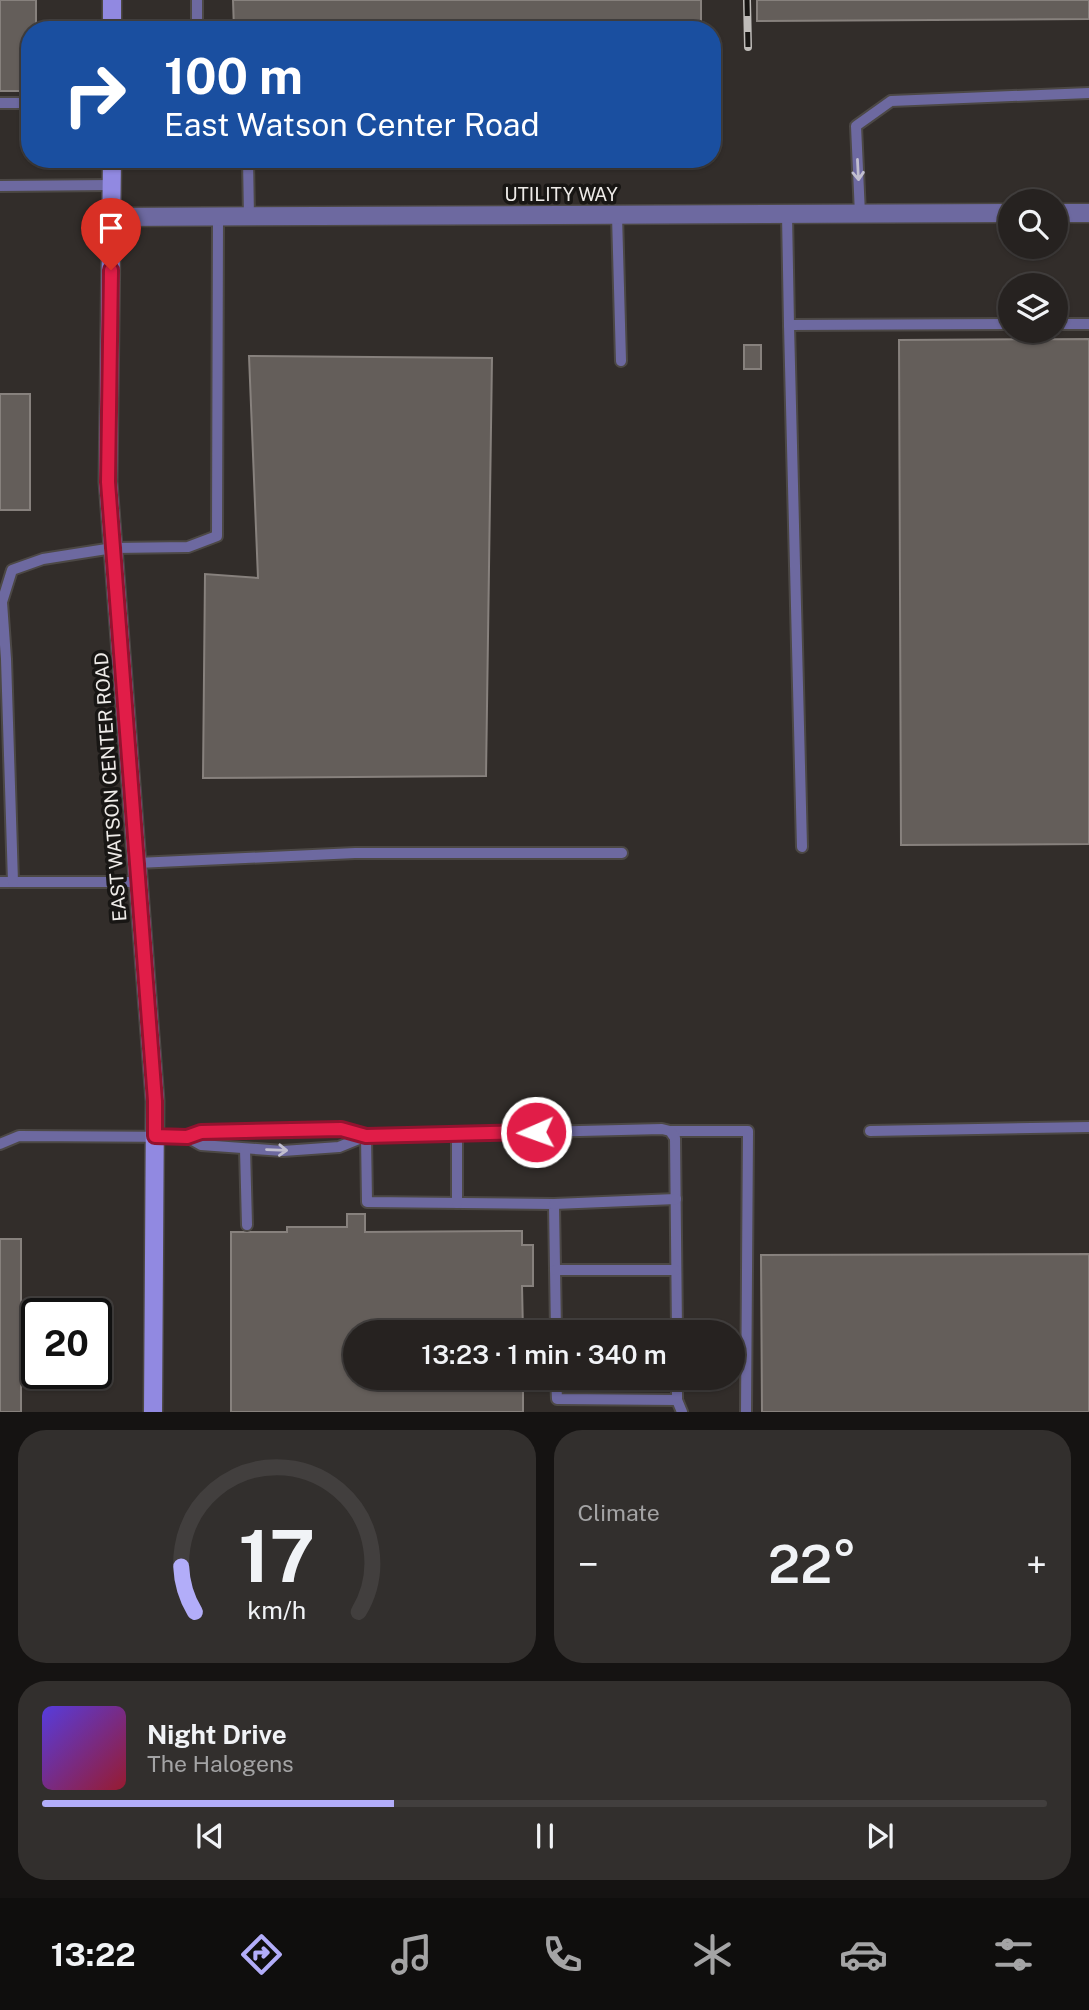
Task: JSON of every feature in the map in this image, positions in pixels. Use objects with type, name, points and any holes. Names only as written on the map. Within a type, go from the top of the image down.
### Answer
[{"type":"street","points":[[112,0],[112,21]]},
{"type":"street","name":"EAST WATSON CENTER ROAD","points":[[112,168],[108,482],[155,1101],[153,1412]]},
{"type":"street","points":[[1068,213],[1089,213]]},
{"type":"street","name":"UTILITY WAY","points":[[113,217],[998,214]]},
{"type":"lane","points":[[197,0],[197,21]]},
{"type":"lane","points":[[860,214],[856,126],[891,101],[1089,93]]},
{"type":"lane","points":[[0,103],[21,103]]},
{"type":"lane","points":[[248,168],[248,216]]},
{"type":"lane","points":[[0,186],[113,185]]},
{"type":"lane","points":[[617,215],[621,361]]},
{"type":"lane","points":[[787,215],[802,847]]},
{"type":"lane","points":[[13,882],[2,603],[12,570],[43,559],[113,548],[188,547],[217,536],[218,217]]},
{"type":"lane","points":[[789,325],[998,324]]},
{"type":"lane","points":[[1068,324],[1089,324]]},
{"type":"lane","points":[[137,863],[355,853],[622,853]]},
{"type":"lane","points":[[0,882],[138,882]]},
{"type":"lane","points":[[870,1131],[1089,1128]]},
{"type":"lane","points":[[0,1144],[19,1136],[187,1137],[201,1132],[341,1129],[366,1136],[662,1129],[748,1131],[746,1412]]},
{"type":"lane","points":[[670,1130],[675,1138],[677,1320]]},
{"type":"lane","points":[[457,1134],[457,1203]]},
{"type":"lane","points":[[187,1137],[201,1145],[283,1151],[339,1147],[366,1136]]},
{"type":"lane","points":[[366,1136],[367,1202],[554,1204],[676,1199]]},
{"type":"lane","points":[[245,1149],[247,1225]]},
{"type":"lane","points":[[554,1204],[556,1320]]},
{"type":"lane","points":[[555,1270],[676,1270]]},
{"type":"lane","points":[[556,1390],[556,1399],[680,1406]]},
{"type":"building","points":[[0,0],[36,0],[36,21],[21,21],[21,91],[0,91]]},
{"type":"building","points":[[233,0],[701,0],[701,21],[234,21]]},
{"type":"building","points":[[757,0],[1089,0],[1089,19],[757,21]]},
{"type":"building","points":[[998,339],[998,343],[1068,343],[1068,339],[1089,339],[1089,844],[901,845],[899,340]]},
{"type":"building","points":[[744,345],[761,345],[761,369],[744,369]]},
{"type":"building","points":[[249,356],[492,358],[486,776],[203,778],[205,574],[258,578]]},
{"type":"building","points":[[0,394],[30,394],[30,510],[0,510]]},
{"type":"building","points":[[347,1214],[365,1214],[365,1232],[522,1231],[522,1245],[533,1245],[533,1286],[522,1286],[523,1320],[343,1320],[343,1390],[523,1390],[523,1412],[231,1412],[231,1232],[287,1232],[287,1227],[347,1227]]},
{"type":"building","points":[[0,1239],[21,1239],[21,1412],[0,1412]]},
{"type":"building","points":[[1089,1254],[1089,1412],[762,1412],[761,1255]]},
{"type":"railway","points":[[747,0],[748,47]]},
{"type":"route","points":[[111,270],[108,482],[155,1101],[155,1136],[187,1137],[201,1132],[341,1129],[366,1136],[536,1132]]}]
